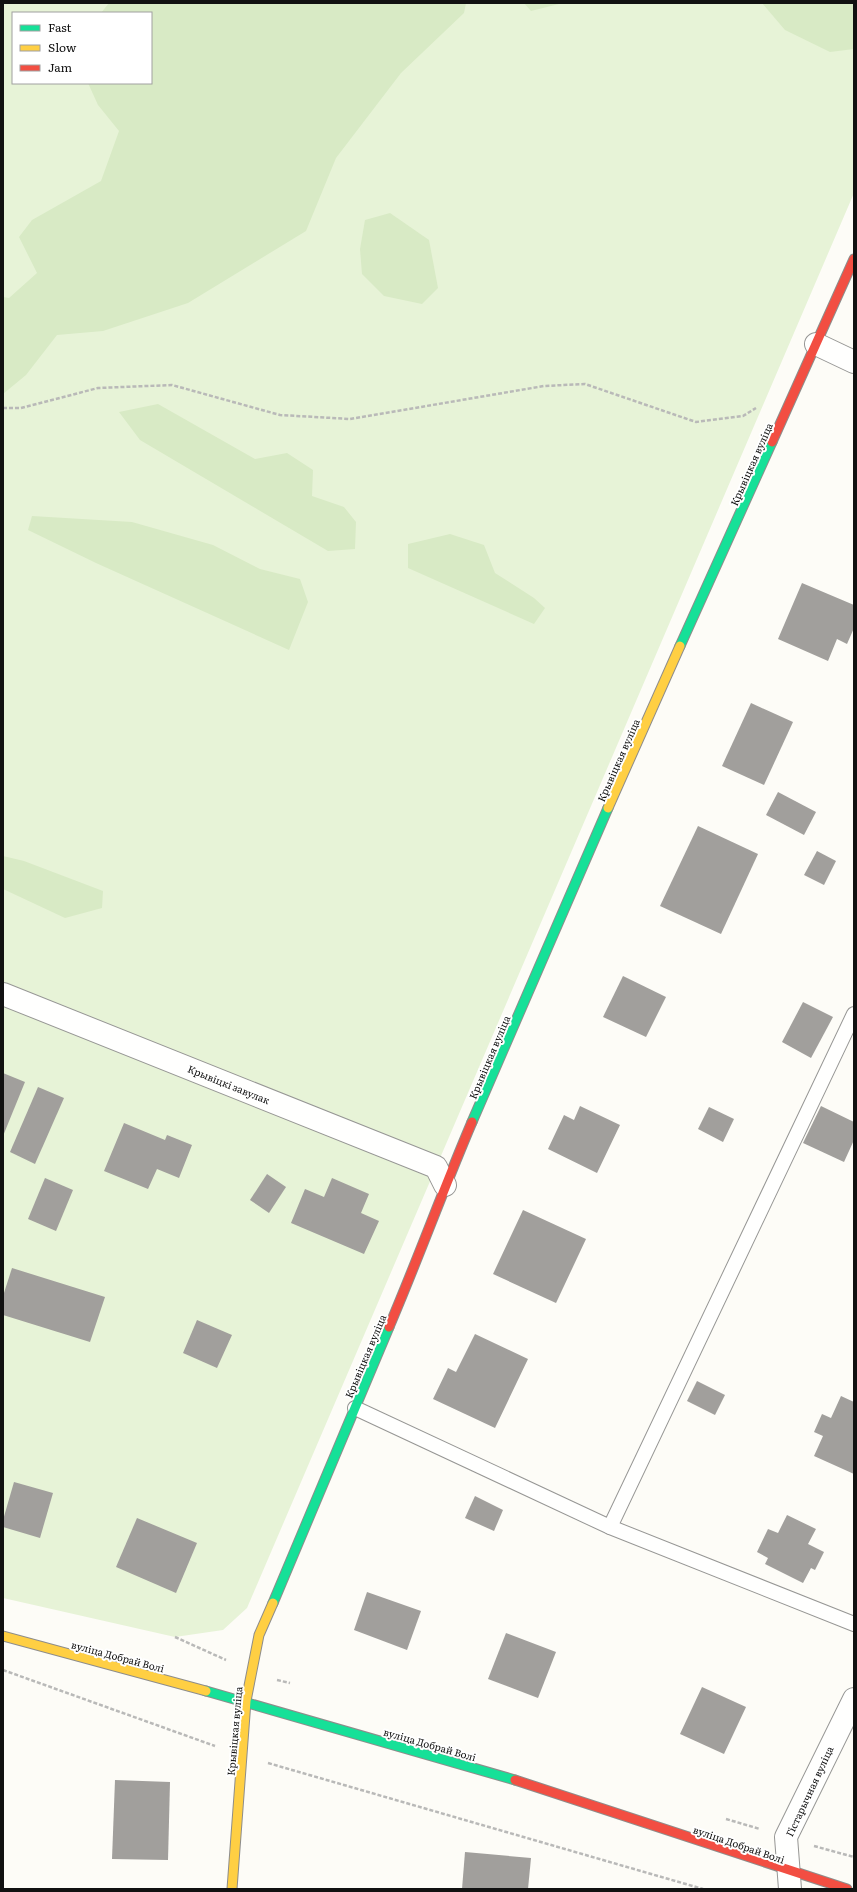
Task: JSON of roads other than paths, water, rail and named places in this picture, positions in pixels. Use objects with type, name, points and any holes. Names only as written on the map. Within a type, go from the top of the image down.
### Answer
[{"type":"street","name":"Крывіцкая вуліца","points":[[232,1889],[246,1701],[259,1635],[422,1250],[445,1185],[634,749],[799,384],[854,258]]},
{"type":"street","points":[[816,344],[854,362]]},
{"type":"street","name":"Крывіцкі завулак","points":[[3,994],[436,1167],[445,1185]]},
{"type":"street","name":"вуліца Добрай Волі","points":[[3,1636],[246,1701],[566,1796],[790,1881],[847,1889]]},
{"type":"street","name":"Гістарычная вуліца","points":[[790,1881],[786,1838],[854,1699]]},
{"type":"lane","points":[[610,1527],[854,1014]]},
{"type":"lane","points":[[355,1408],[610,1527],[854,1624]]}]
